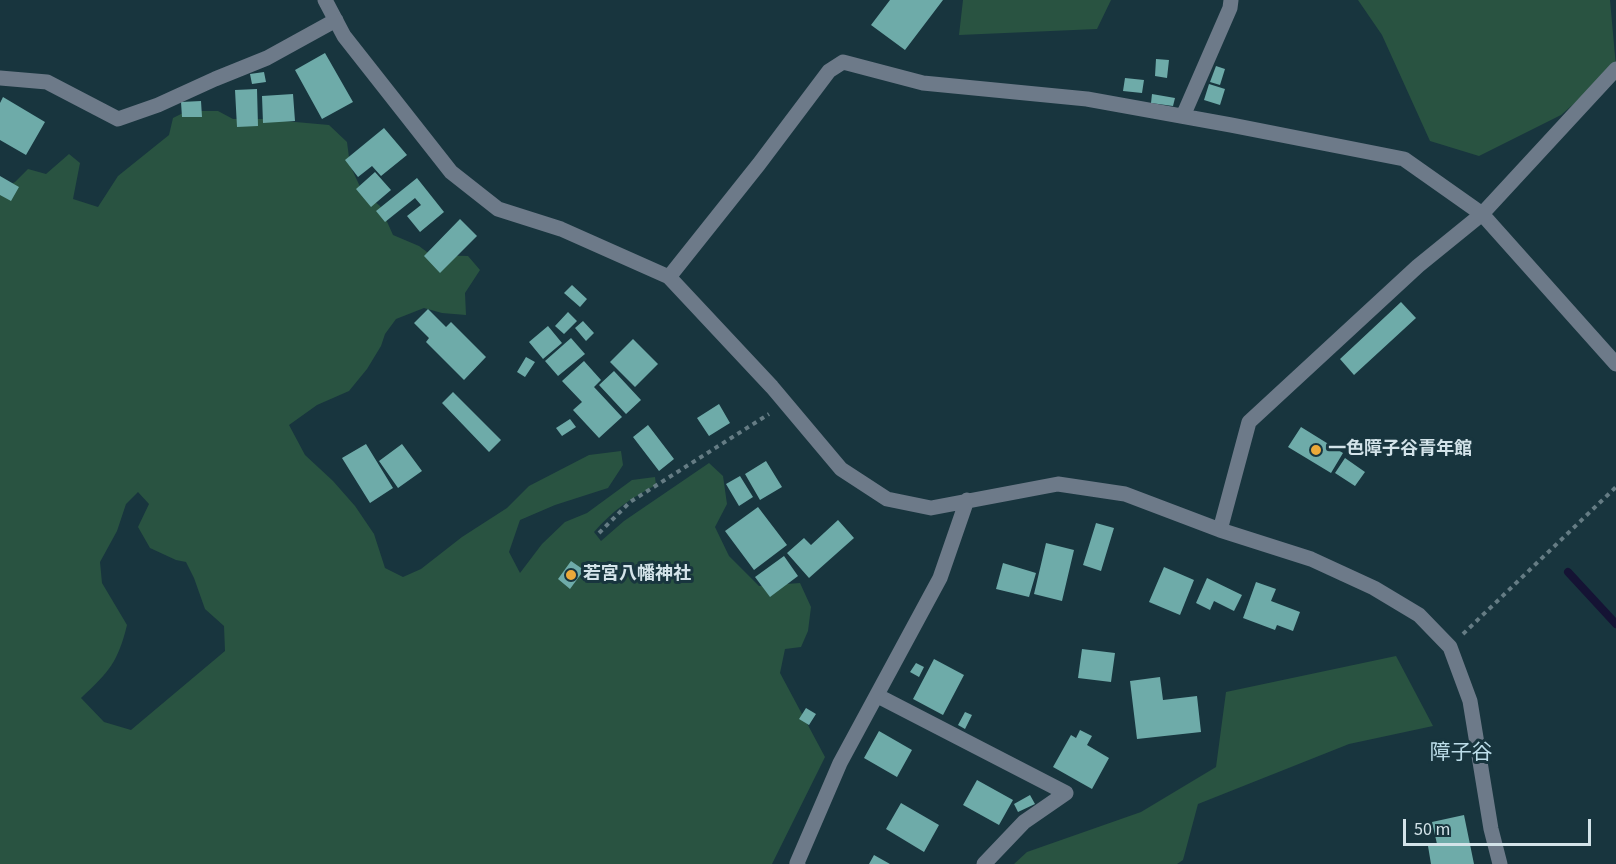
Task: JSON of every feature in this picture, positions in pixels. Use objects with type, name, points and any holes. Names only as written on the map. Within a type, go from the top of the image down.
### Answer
[{"type":"street","points":[[326,0],[344,36],[451,172],[498,210],[561,229],[669,277],[784,402],[841,469],[887,499],[931,508],[1058,484],[1125,494],[1220,531],[1311,559],[1374,588],[1419,615],[1450,647],[1470,701],[1491,829],[1500,864]]},
{"type":"street","points":[[1183,116],[1230,8],[1231,0]]},
{"type":"street","points":[[0,78],[47,82],[118,119],[158,105],[267,58],[336,20]]},
{"type":"street","points":[[669,277],[829,71],[843,62],[923,83],[1086,99],[1404,159],[1482,214],[1616,364]]},
{"type":"street","points":[[1220,531],[1249,422],[1418,267],[1482,214],[1616,69]]},
{"type":"street","points":[[798,864],[796,863],[840,764],[940,578],[967,500]]},
{"type":"street","points":[[878,696],[1066,793],[1024,822],[984,864]]},
{"type":"path","points":[[599,533],[630,502],[758,422],[784,402]]},
{"type":"path","points":[[1450,647],[1616,487]]},
{"type":"green space","points":[[963,0],[1111,0],[1097,29],[959,35]]},
{"type":"green space","points":[[1358,0],[1610,0],[1616,67],[1561,115],[1479,156],[1430,141],[1382,35]]},
{"type":"green space","points":[[187,111],[218,111],[233,119],[262,119],[329,125],[347,142],[350,165],[362,191],[380,206],[393,235],[419,246],[431,255],[468,256],[480,270],[465,293],[466,315],[442,313],[424,308],[396,319],[385,334],[381,346],[367,369],[349,391],[317,405],[289,425],[305,455],[355,506],[374,534],[385,568],[403,577],[421,569],[462,537],[507,508],[529,486],[589,455],[621,451],[623,465],[608,488],[555,505],[520,520],[509,552],[520,573],[542,544],[565,522],[587,513],[632,480],[655,477],[656,485],[622,505],[601,524],[594,532],[601,541],[624,521],[709,463],[723,476],[727,504],[715,527],[729,556],[759,586],[800,583],[811,607],[808,631],[801,647],[785,649],[780,673],[825,757],[772,864],[0,864],[0,190],[15,182],[28,169],[46,174],[69,154],[80,163],[73,199],[98,207],[118,176],[169,135],[173,118]],"holes":[[[138,492],[149,504],[138,527],[150,548],[186,562],[205,609],[224,626],[225,651],[131,730],[104,722],[81,698],[111,666],[120,648],[127,625],[102,583],[100,562],[117,531],[126,504]]]},
{"type":"green space","points":[[1396,656],[1433,726],[1349,744],[1198,804],[1183,860],[1177,864],[1014,864],[1027,852],[1141,812],[1216,767],[1226,692]]},
{"type":"building","points":[[890,0],[943,0],[905,50],[871,25]]},
{"type":"building","points":[[325,53],[353,102],[322,119],[295,70]]},
{"type":"building","points":[[1156,59],[1169,60],[1167,78],[1155,76]]},
{"type":"building","points":[[1216,66],[1225,69],[1220,85],[1210,82]]},
{"type":"building","points":[[264,72],[266,82],[252,84],[250,74]]},
{"type":"building","points":[[1125,78],[1144,80],[1142,93],[1123,91]]},
{"type":"building","points":[[1209,84],[1225,89],[1220,105],[1204,100]]},
{"type":"building","points":[[257,89],[258,126],[237,127],[235,90]]},
{"type":"building","points":[[293,94],[295,121],[263,123],[262,96]]},
{"type":"building","points":[[1152,94],[1175,98],[1173,106],[1151,103]]},
{"type":"building","points":[[3,97],[45,122],[26,155],[0,140],[0,103]]},
{"type":"building","points":[[201,101],[202,117],[182,117],[181,102]]},
{"type":"building","points":[[384,128],[407,155],[381,176],[372,166],[358,177],[345,160]]},
{"type":"building","points":[[375,172],[391,190],[371,207],[356,189]]},
{"type":"building","points":[[0,176],[19,187],[11,201],[0,195]]},
{"type":"building","points":[[417,178],[444,212],[420,232],[407,216],[421,205],[415,198],[385,222],[376,211]]},
{"type":"building","points":[[460,219],[477,236],[440,273],[424,256]]},
{"type":"building","points":[[572,285],[587,299],[580,307],[564,293]]},
{"type":"building","points":[[1401,302],[1416,318],[1354,375],[1340,359]]},
{"type":"building","points":[[428,309],[446,327],[451,322],[486,357],[464,380],[426,342],[429,338],[414,323]]},
{"type":"building","points":[[568,312],[577,321],[564,334],[555,326]]},
{"type":"building","points":[[583,321],[594,333],[586,341],[575,328]]},
{"type":"building","points":[[548,326],[562,343],[543,359],[529,342]]},
{"type":"building","points":[[571,338],[585,354],[558,376],[545,361]]},
{"type":"building","points":[[633,339],[658,364],[635,387],[610,362]]},
{"type":"building","points":[[526,357],[535,362],[525,377],[517,372]]},
{"type":"building","points":[[584,361],[601,380],[594,387],[622,417],[599,438],[573,410],[582,402],[562,381]]},
{"type":"building","points":[[614,371],[641,400],[626,414],[599,385]]},
{"type":"building","points":[[453,392],[501,440],[489,452],[442,403]]},
{"type":"building","points":[[719,404],[730,423],[709,436],[697,418]]},
{"type":"building","points":[[570,419],[576,427],[562,436],[556,428]]},
{"type":"building","points":[[648,425],[674,459],[659,471],[633,437]]},
{"type":"building","name":"一色障子谷青年館","points":[[1301,427],[1343,453],[1331,473],[1288,447]]},
{"type":"building","points":[[366,444],[393,488],[370,503],[342,458]]},
{"type":"building","points":[[402,444],[422,471],[398,488],[379,461]]},
{"type":"building","points":[[1345,458],[1365,472],[1355,486],[1335,473]]},
{"type":"building","points":[[766,461],[782,487],[760,500],[745,474]]},
{"type":"building","points":[[740,476],[753,497],[739,506],[726,484]]},
{"type":"building","points":[[758,507],[787,545],[754,570],[725,531]]},
{"type":"building","points":[[838,520],[854,538],[809,578],[787,553],[804,538],[811,545]]},
{"type":"building","points":[[1096,523],[1114,528],[1101,571],[1083,565]]},
{"type":"building","points":[[1046,543],[1074,550],[1062,601],[1034,594]]},
{"type":"building","points":[[784,556],[798,576],[770,597],[755,577]]},
{"type":"building","name":"若宮八幡神社","points":[[571,561],[584,570],[570,589],[558,579]]},
{"type":"building","points":[[1003,563],[1036,573],[1029,597],[996,589]]},
{"type":"building","points":[[1164,567],[1194,580],[1180,615],[1149,602]]},
{"type":"building","points":[[1207,578],[1242,595],[1234,611],[1214,601],[1210,610],[1196,603]]},
{"type":"building","points":[[1256,582],[1276,589],[1271,601],[1300,612],[1293,631],[1277,625],[1275,630],[1243,618]]},
{"type":"building","points":[[1082,649],[1115,653],[1111,682],[1078,678]]},
{"type":"building","points":[[934,659],[964,675],[943,715],[913,699]]},
{"type":"building","points":[[916,663],[924,667],[919,677],[910,672]]},
{"type":"building","points":[[1160,677],[1163,700],[1197,696],[1201,732],[1137,739],[1130,681]]},
{"type":"building","points":[[806,708],[816,714],[809,725],[799,719]]},
{"type":"building","points":[[965,712],[972,715],[965,729],[958,725]]},
{"type":"building","points":[[1080,730],[1092,736],[1087,745],[1109,758],[1092,789],[1053,767],[1071,735],[1076,738]]},
{"type":"building","points":[[879,731],[912,750],[897,777],[864,758]]},
{"type":"building","points":[[977,780],[1013,800],[999,825],[963,805]]},
{"type":"building","points":[[1030,795],[1035,804],[1018,812],[1014,804]]},
{"type":"building","points":[[901,803],[939,825],[924,852],[886,829]]},
{"type":"building","points":[[1464,815],[1474,864],[1431,864],[1428,846],[1437,844],[1432,822]]},
{"type":"building","points":[[874,855],[890,864],[869,864]]},
{"type":"waterway","points":[[1568,572],[1616,624]]},
{"type":"place","name":"一色障子谷青年館","points":[[1316,450]]},
{"type":"place","name":"若宮八幡神社","points":[[571,575]]},
{"type":"district","name":"障子谷","points":[[1461,754]]}]
